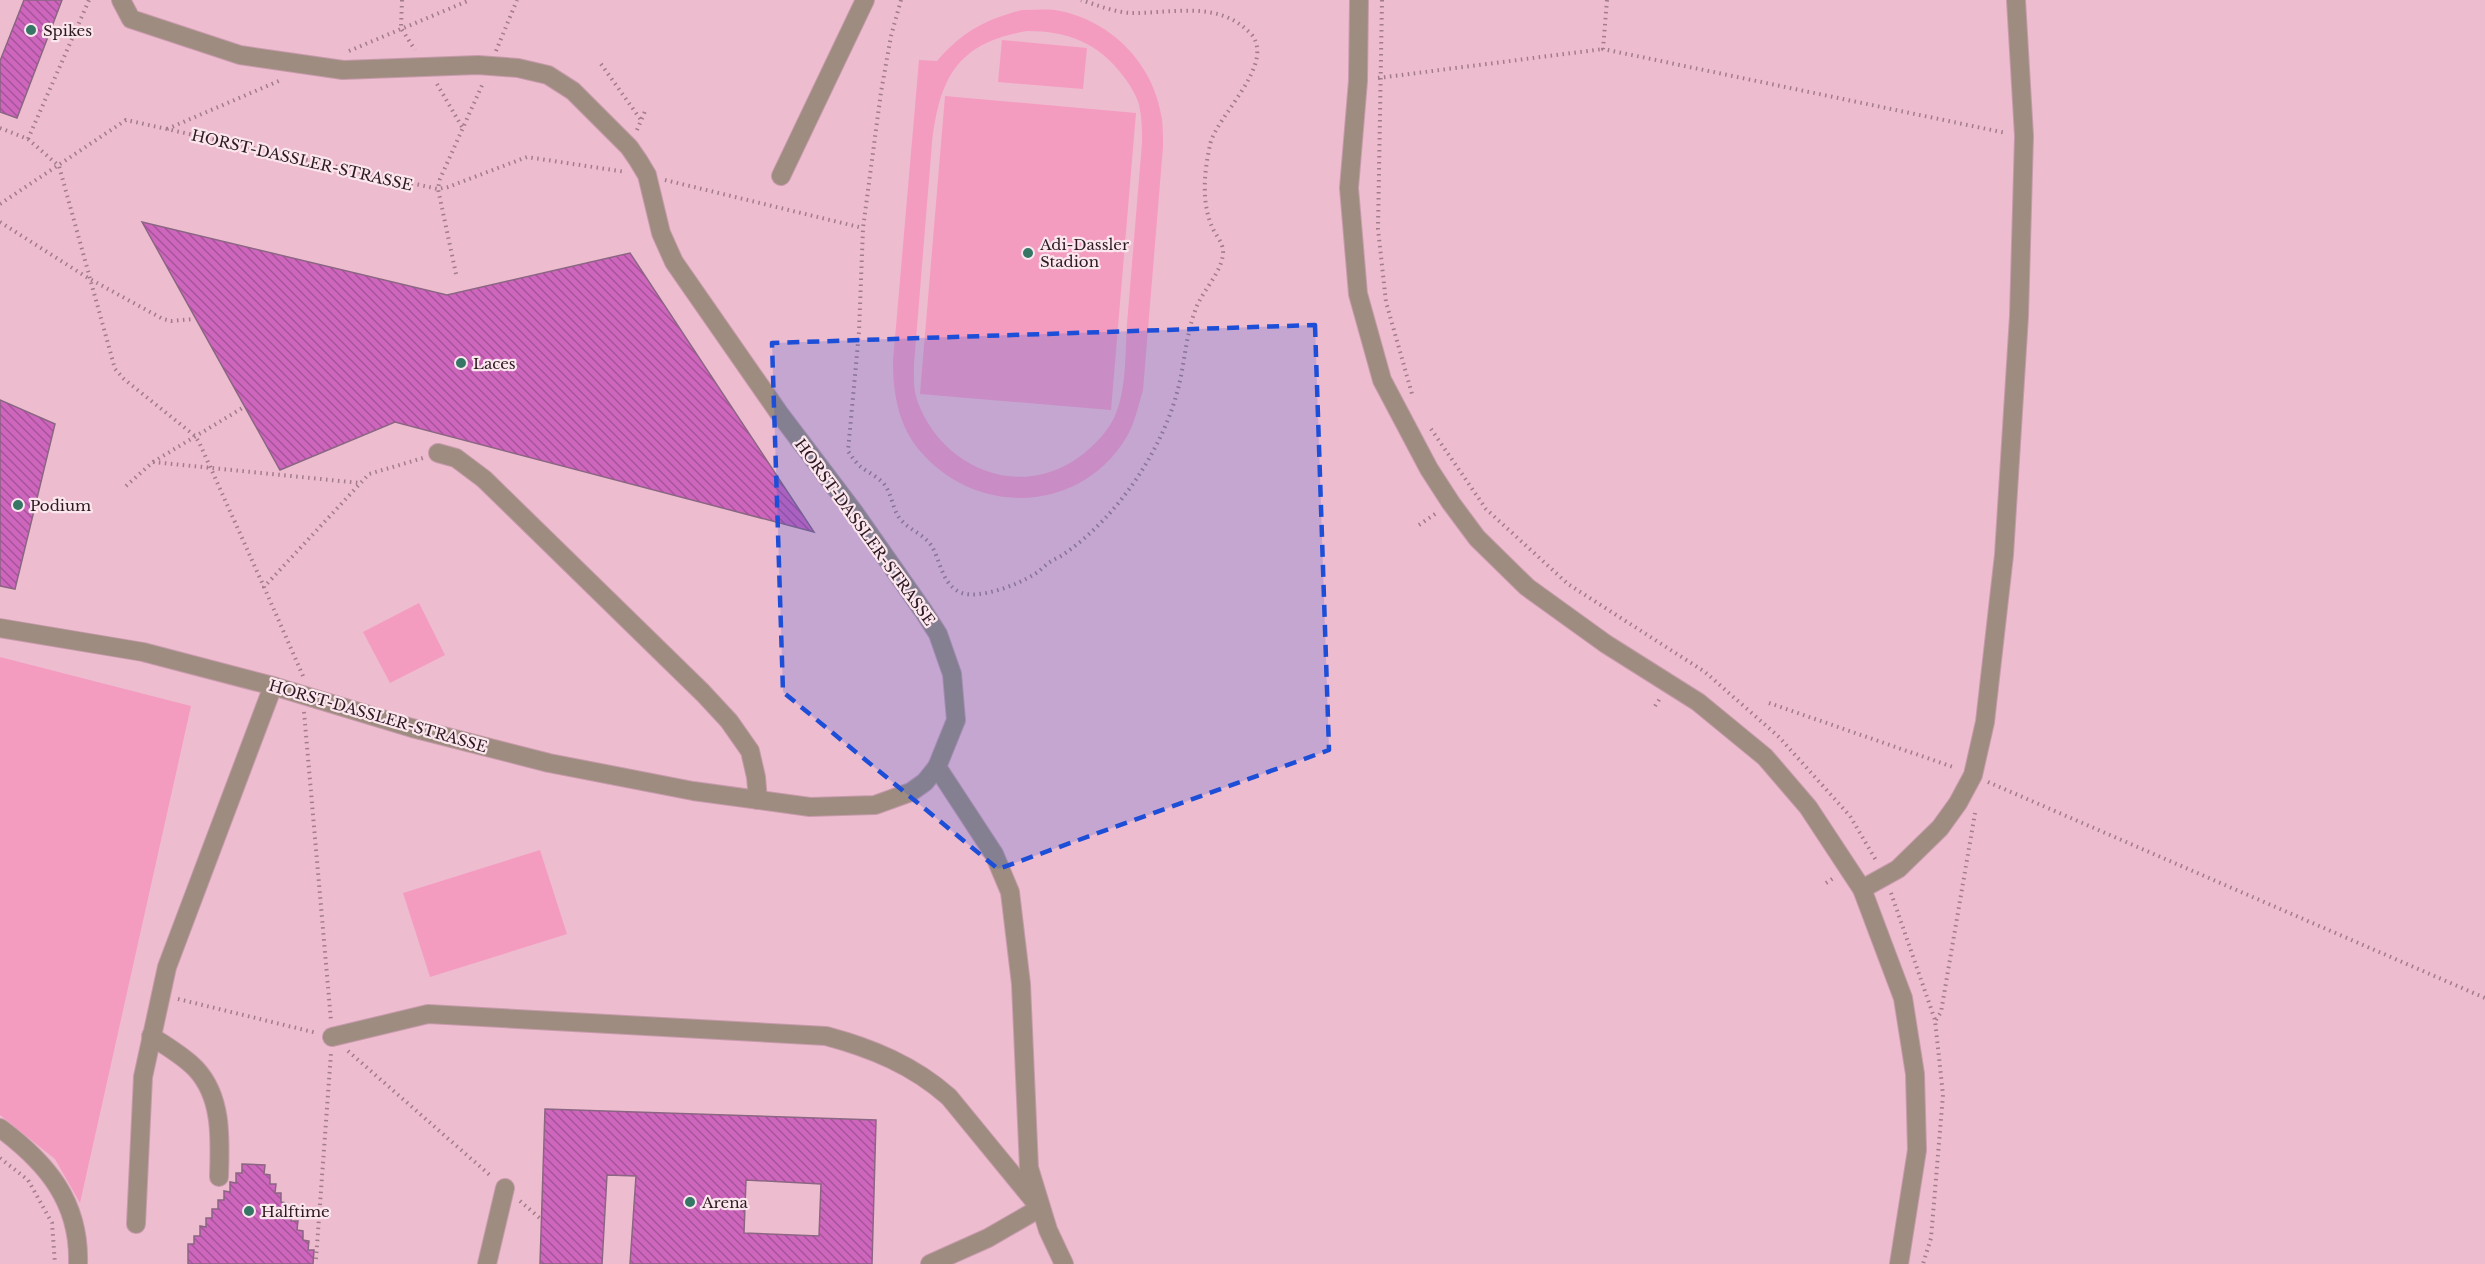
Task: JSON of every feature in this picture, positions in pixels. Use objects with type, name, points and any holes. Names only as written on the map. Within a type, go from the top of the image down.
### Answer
[{"type":"street","name":"HORST-DASSLER-STRASSE","points":[[0,628],[143,652],[549,764],[627,780],[828,808],[875,805],[911,792],[925,782],[938,767],[956,720],[952,674],[938,634],[854,512],[779,413],[674,262],[660,233],[647,175],[629,147],[573,90],[548,75],[535,71],[490,66],[344,70],[240,55],[131,19],[121,0]]},
{"type":"street","points":[[781,176],[865,0]]},
{"type":"street","points":[[1359,0],[1358,81],[1349,188],[1358,294],[1382,380],[1445,494],[1477,538],[1527,587],[1606,644],[1698,702],[1766,757],[1808,807],[1862,889],[1903,998],[1915,1074],[1917,1150],[1899,1264]]},
{"type":"street","points":[[1862,889],[1898,869],[1940,828],[1958,803],[1973,775],[1985,722],[2004,555],[2019,316],[2024,136],[2016,0]]},
{"type":"street","points":[[438,453],[456,458],[484,479],[703,693],[742,737],[750,751],[758,800]]},
{"type":"street","points":[[136,1224],[140,1106],[160,995],[174,945],[273,686]]},
{"type":"street","points":[[938,767],[994,854],[1010,892],[1021,984],[1029,1168],[1040,1208],[1064,1264]]},
{"type":"street","points":[[332,1037],[428,1014],[825,1036],[879,1052],[934,1084],[964,1114],[1040,1208]]},
{"type":"street","points":[[151,1036],[186,1060],[208,1084],[220,1128],[219,1177]]},
{"type":"street","points":[[0,1128],[23,1145],[46,1168],[60,1188],[76,1233],[78,1264]]},
{"type":"street","points":[[487,1264],[505,1188]]},
{"type":"street","points":[[930,1264],[988,1238],[1040,1208]]},
{"type":"path","points":[[28,138],[89,0]]},
{"type":"path","points":[[401,28],[402,0]]},
{"type":"path","points":[[348,52],[470,0]]},
{"type":"path","points":[[456,274],[438,189],[440,179],[517,0]]},
{"type":"path","points":[[902,0],[891,36],[881,92],[863,228],[859,332],[848,451],[858,465],[886,485],[902,522],[921,535],[931,546],[946,579],[953,588],[963,593],[978,595],[1033,575],[1050,561],[1064,554],[1106,517],[1134,482],[1158,444],[1167,423],[1180,384],[1185,345],[1195,309],[1219,266],[1223,253],[1213,228],[1204,193],[1205,168],[1211,137],[1246,85],[1256,60],[1257,49],[1254,38],[1235,18],[1225,12],[1180,7],[1133,13],[1081,0]]},
{"type":"path","points":[[1382,0],[1378,229],[1386,302],[1413,398]]},
{"type":"path","points":[[1603,49],[1607,0]]},
{"type":"path","points":[[1358,81],[1603,49],[2024,136]]},
{"type":"path","points":[[601,64],[641,120]]},
{"type":"path","points":[[426,67],[462,128]]},
{"type":"path","name":"HORST-DASSLER-STRASSE","points":[[166,129],[284,79]]},
{"type":"path","name":"HORST-DASSLER-STRASSE","points":[[0,204],[126,120],[438,189],[448,188],[527,157],[647,175]]},
{"type":"path","points":[[0,128],[28,138],[59,166],[88,278],[115,369],[118,374],[195,436],[264,587],[308,696],[332,1037],[316,1258]]},
{"type":"path","points":[[647,175],[863,228]]},
{"type":"path","points":[[0,222],[88,278],[163,319],[171,321],[194,319]]},
{"type":"path","points":[[126,486],[153,462],[244,408]]},
{"type":"path","points":[[1429,426],[1486,509],[1568,584],[1705,672],[1779,737],[1850,816],[1885,877],[1935,1020],[1943,1095],[1931,1238],[1923,1264]]},
{"type":"path","points":[[264,587],[369,474],[438,453]]},
{"type":"path","points":[[153,462],[361,484]]},
{"type":"path","points":[[1769,703],[1943,763]]},
{"type":"path","points":[[1973,775],[2485,998]]},
{"type":"path","points":[[1935,1020],[1941,1012],[1977,804]]},
{"type":"path","points":[[160,995],[332,1037],[542,1220]]},
{"type":"path","points":[[0,1158],[28,1180],[52,1223],[55,1264]]},
{"type":"highlighted area","points":[[1315,325],[1329,750],[998,869],[783,692],[772,343]]},
{"type":"shaded area","points":[[1022,10],[1055,10],[1094,23],[1111,34],[1139,62],[1150,80],[1157,99],[1163,129],[1143,390],[1134,420],[1126,438],[1106,463],[1082,481],[1055,493],[1027,498],[998,496],[969,488],[943,473],[920,451],[906,430],[898,408],[893,373],[919,60],[937,61],[956,42],[975,28]],"holes":[[[1027,31],[1056,33],[1081,41],[1104,55],[1114,65],[1129,84],[1138,101],[1142,143],[1125,372],[1118,407],[1106,431],[1083,454],[1070,463],[1047,473],[1024,477],[1001,475],[979,468],[959,457],[942,441],[927,422],[917,400],[914,386],[914,364],[932,143],[940,99],[956,67],[968,54],[984,44],[1003,37]]]},
{"type":"shaded area","points":[[1002,40],[1087,48],[1083,89],[998,82]]},
{"type":"shaded area","name":"Adi-Dassler Stadion","points":[[945,96],[1136,113],[1111,410],[920,394]]},
{"type":"shaded area","points":[[419,603],[445,655],[390,683],[363,632]]},
{"type":"shaded area","points":[[0,657],[191,706],[80,1203],[55,1159],[0,1115]]},
{"type":"shaded area","points":[[540,850],[567,934],[430,977],[403,893]]},
{"type":"building","name":"Spikes","points":[[24,0],[62,0],[17,118],[0,112],[0,61]]},
{"type":"building","name":"Laces","points":[[142,222],[447,295],[630,253],[814,532],[395,422],[280,470]]},
{"type":"building","name":"Podium","points":[[0,400],[55,424],[15,589],[0,586]]},
{"type":"building","name":"Arena","points":[[545,1109],[876,1120],[872,1264],[630,1264],[636,1176],[607,1175],[602,1264],[540,1264]],"holes":[[[746,1180],[821,1184],[819,1236],[744,1233]]]},
{"type":"building","name":"Halftime","points":[[242,1164],[265,1165],[264,1174],[270,1175],[270,1184],[276,1184],[275,1193],[281,1193],[281,1202],[287,1203],[286,1212],[292,1212],[291,1221],[298,1221],[297,1230],[303,1231],[303,1240],[309,1241],[308,1250],[314,1250],[313,1264],[188,1264],[188,1244],[194,1244],[194,1236],[200,1236],[200,1226],[206,1227],[206,1218],[212,1218],[212,1209],[218,1209],[218,1200],[224,1200],[224,1191],[230,1192],[230,1182],[236,1183],[236,1173],[242,1173]]},
{"type":"place","name":"Spikes","points":[[31,30]]},
{"type":"place","name":"Adi-Dassler Stadion","points":[[1028,253]]},
{"type":"place","name":"Laces","points":[[461,363]]},
{"type":"place","name":"Podium","points":[[18,505]]},
{"type":"place","name":"Arena","points":[[690,1202]]},
{"type":"place","name":"Halftime","points":[[249,1211]]}]
